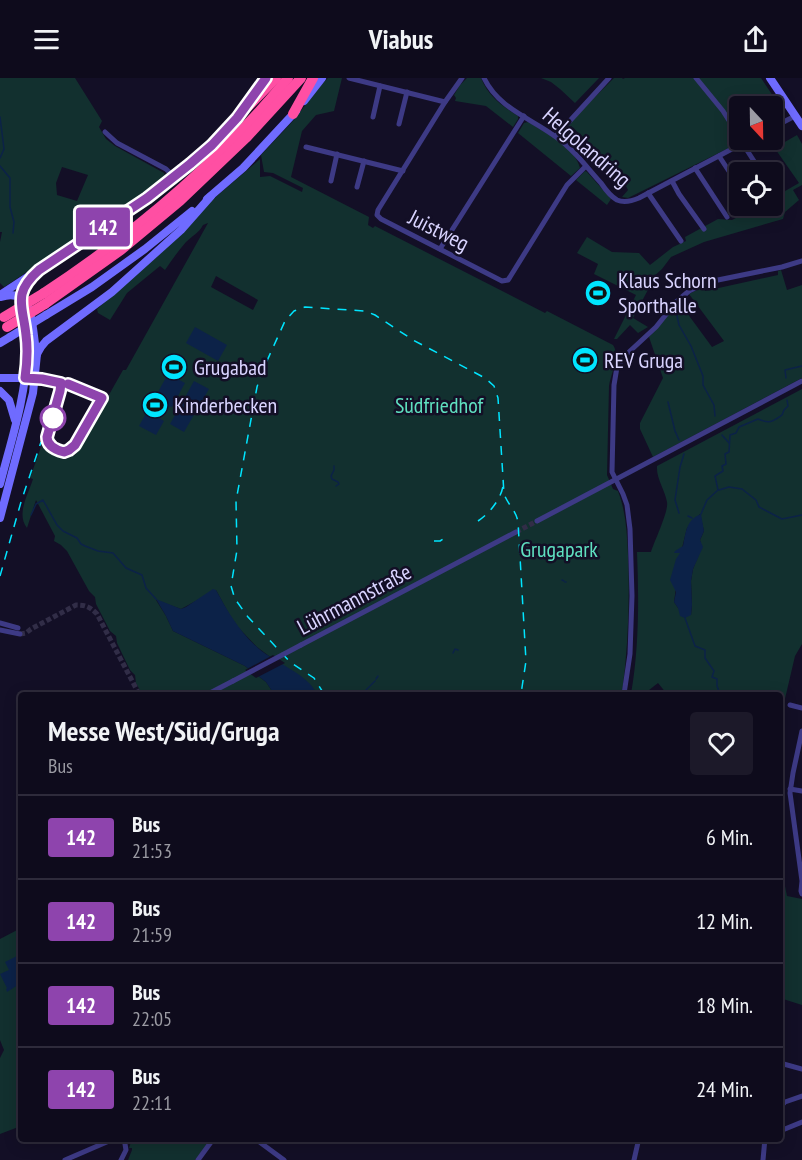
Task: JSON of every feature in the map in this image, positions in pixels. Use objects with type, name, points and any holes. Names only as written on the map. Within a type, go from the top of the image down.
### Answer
[{"type":"highway","points":[[237,118],[276,78]]},
{"type":"highway","points":[[45,304],[175,194],[241,130],[288,78]]},
{"type":"highway","points":[[4,326],[45,304],[121,250],[172,208],[246,138],[301,78]]},
{"type":"highway","points":[[293,114],[313,78]]},
{"type":"main road","points":[[0,296],[147,198],[174,177],[212,145],[237,118],[266,78]]},
{"type":"main road","points":[[45,304],[92,287],[146,249],[211,196],[243,168],[293,114],[322,78]]},
{"type":"main road","points":[[770,78],[802,126]]},
{"type":"main road","points":[[0,518],[33,393],[41,347],[112,292],[181,230],[211,196]]},
{"type":"main road","points":[[0,484],[25,378],[26,338],[20,306],[21,298],[27,282],[39,270]]},
{"type":"main road","points":[[0,296],[8,294],[21,298],[26,304],[31,317],[38,354]]},
{"type":"main road","points":[[0,343],[4,326]]},
{"type":"main road","points":[[0,378],[35,379]]},
{"type":"main road","points":[[0,391],[9,400],[16,424]]},
{"type":"street","points":[[349,78],[445,102]]},
{"type":"street","name":"Juistweg","points":[[462,78],[378,210],[378,217],[502,281],[508,280],[567,185],[586,166]]},
{"type":"street","name":"Helgolandring","points":[[484,78],[499,99],[556,136],[586,166],[611,196],[623,202],[633,201],[729,149]]},
{"type":"street","points":[[556,136],[609,78]]},
{"type":"street","points":[[696,78],[729,121]]},
{"type":"street","points":[[373,117],[380,86]]},
{"type":"street","points":[[399,124],[407,92]]},
{"type":"street","points":[[440,249],[524,116]]},
{"type":"street","points":[[783,122],[795,116]]},
{"type":"street","points":[[105,132],[117,143],[166,170],[174,177]]},
{"type":"street","points":[[306,147],[403,171]]},
{"type":"street","points":[[331,181],[337,154]]},
{"type":"street","points":[[719,156],[729,171]]},
{"type":"street","points":[[357,187],[363,161]]},
{"type":"street","points":[[695,168],[727,217]]},
{"type":"street","points":[[672,181],[704,229]]},
{"type":"street","name":"Helgolandring","points":[[648,193],[681,241]]},
{"type":"street","points":[[624,692],[630,654],[632,596],[627,506],[612,472],[614,384],[617,367],[656,327],[682,295],[714,281],[802,261]]},
{"type":"street","points":[[35,379],[68,384],[102,398]]},
{"type":"street","points":[[537,521],[802,381]]},
{"type":"street","name":"Lührmannstraße","points":[[212,692],[516,532]]},
{"type":"street","points":[[0,623],[18,628]]},
{"type":"street","points":[[0,630],[20,634]]},
{"type":"street","points":[[790,705],[802,708]]},
{"type":"street","points":[[802,734],[790,789],[802,894]]},
{"type":"street","points":[[790,789],[802,791]]},
{"type":"street","points":[[783,1064],[802,1069]]},
{"type":"street","points":[[783,1104],[802,1096]]},
{"type":"street","points":[[783,1130],[802,1122]]},
{"type":"street","points":[[69,1159],[107,1142]]},
{"type":"street","points":[[121,1160],[126,1148],[125,1142]]},
{"type":"street","points":[[198,1160],[211,1142]]},
{"type":"street","points":[[258,1142],[275,1157],[284,1160]]},
{"type":"street","points":[[634,1160],[638,1142]]},
{"type":"street","points":[[763,1160],[765,1142]]},
{"type":"green space","points":[[0,78],[75,78],[102,121],[99,127],[106,139],[164,173],[163,179],[4,287],[0,283],[2,232],[0,232]],"holes":[[[62,167],[88,175],[77,201],[57,195],[56,183]]]},
{"type":"green space","name":"Grugapark","points":[[328,78],[342,78],[334,111],[316,115],[302,131],[291,177],[369,217],[368,225],[373,228],[375,226],[613,345],[616,354],[609,386],[607,475],[613,489],[618,491],[623,507],[627,531],[629,573],[628,625],[622,692],[317,692],[257,647],[234,623],[216,590],[181,609],[156,600],[173,631],[245,666],[266,682],[273,692],[141,692],[135,675],[130,670],[117,643],[116,636],[110,631],[96,604],[95,597],[89,591],[67,551],[54,541],[55,536],[36,500],[27,528],[24,523],[24,504],[42,444],[45,449],[65,459],[75,455],[123,370],[126,370],[208,223],[186,242],[165,270],[160,266],[127,293],[110,320],[98,313],[97,309],[161,253],[211,201],[260,159],[260,177],[270,176],[302,192],[303,188],[273,173],[264,172],[261,155]],"holes":[[[216,276],[258,300],[253,310],[211,287]]]},
{"type":"green space","points":[[467,78],[481,78],[487,90],[496,100],[518,116],[513,127],[486,106],[455,101],[454,95]]},
{"type":"green space","points":[[541,78],[599,78],[575,103],[551,82]]},
{"type":"green space","points":[[614,78],[761,78],[773,96],[729,96],[729,148],[628,198],[622,197],[628,190],[626,186],[602,168],[605,163],[587,148],[582,155],[570,142],[572,139],[578,143],[583,137],[571,126],[568,130],[572,133],[567,140],[563,137],[562,133]]},
{"type":"green space","points":[[528,122],[566,147],[577,160],[580,168],[571,176],[518,133],[524,123]]},
{"type":"green space","points":[[797,135],[802,144],[802,185],[793,190],[799,200],[785,212],[783,219],[704,242],[671,257],[652,278],[633,318],[648,327],[638,333],[630,325],[617,339],[614,339],[636,295],[594,274],[598,264],[577,253],[587,237],[612,252],[639,253],[650,265],[673,247],[686,241],[685,237],[718,219],[732,220],[740,216],[783,216],[783,192],[799,183],[776,150],[783,150],[783,143]]},
{"type":"green space","points":[[585,171],[611,199],[607,205],[576,180]]},
{"type":"green space","points":[[781,270],[787,290],[802,285],[802,378],[653,457],[640,429],[640,423],[663,378],[649,337],[679,302],[712,347],[724,341],[689,294],[703,287],[705,291],[778,275],[778,271]]},
{"type":"green space","points":[[802,389],[802,644],[795,656],[783,707],[783,692],[665,692],[658,683],[647,692],[631,692],[638,624],[637,552],[651,552],[667,506],[657,466]],"holes":[[[700,514],[704,531],[700,540],[702,547],[691,581],[691,615],[678,608],[674,602],[687,528]]]},
{"type":"green space","points":[[783,876],[787,896],[802,899],[802,1005],[783,999]]},
{"type":"green space","points":[[18,930],[18,1127],[0,1134],[0,1058],[4,1050],[0,1040],[0,939]]},
{"type":"green space","points":[[131,1142],[209,1142],[195,1160],[128,1160],[132,1150],[129,1148]]},
{"type":"water","points":[[195,327],[227,345],[218,361],[186,343]]},
{"type":"water","name":"Kinderbecken","points":[[168,374],[185,383],[172,407],[159,405],[154,415],[164,421],[156,435],[139,426]]},
{"type":"water","points":[[194,381],[209,389],[184,432],[170,424]]},
{"type":"water","points":[[701,514],[704,531],[700,540],[703,547],[693,569],[691,615],[685,618],[680,616],[674,602],[676,592],[670,580],[680,553],[674,553],[683,546],[686,531],[692,520]]},
{"type":"water","points":[[213,589],[216,590],[234,621],[251,642],[306,680],[316,692],[273,692],[266,682],[245,666],[173,631],[156,599],[181,609]]},
{"type":"water","points":[[18,956],[18,985],[7,992],[0,974],[9,970],[5,962]]},
{"type":"pier","points":[[273,655],[285,663],[256,678],[245,670]]},
{"type":"waterway","points":[[0,117],[4,149],[0,158]]},
{"type":"waterway","points":[[0,166],[10,178],[13,233]]},
{"type":"waterway","points":[[676,311],[679,325],[691,346],[703,376],[703,385],[714,405],[715,416]]},
{"type":"waterway","points":[[786,378],[785,370],[802,366]]},
{"type":"waterway","points":[[701,514],[707,500],[718,490],[715,476],[723,471],[722,466],[726,464],[725,454],[729,452],[730,435],[736,433],[739,427],[758,419],[768,422],[776,419],[788,406],[787,400]]},
{"type":"waterway","points":[[668,402],[679,440]]},
{"type":"waterway","points":[[722,435],[729,443]]},
{"type":"waterway","points":[[679,513],[675,500],[684,454]]},
{"type":"waterway","points":[[334,466],[331,476],[338,482],[336,486]]},
{"type":"waterway","points":[[719,490],[729,487],[742,489],[756,500],[759,507],[782,519],[802,515]]},
{"type":"waterway","points":[[31,515],[36,504],[43,500],[63,531],[77,538],[85,546],[113,553],[126,568],[142,575],[146,588],[156,599]]},
{"type":"waterway","points":[[688,516],[692,518]]},
{"type":"waterway","points":[[685,618],[695,646],[705,650],[705,658],[714,671],[712,677],[717,679],[719,692]]},
{"type":"waterway","points":[[453,653],[455,649],[458,650]]},
{"type":"waterway","points":[[364,692],[375,681]]},
{"type":"tunnel","points":[[516,532],[537,521]]},
{"type":"tunnel","points":[[20,634],[26,633],[76,605],[88,607],[97,614],[138,692]]},
{"type":"railway","points":[[323,692],[314,678],[290,662],[248,617],[235,599],[231,586],[237,550],[236,501],[257,387],[285,321],[294,311],[305,307],[365,311],[375,315],[413,340],[485,378],[494,386],[498,398],[504,494],[518,522],[526,661],[521,692]]},
{"type":"railway","points":[[0,576],[41,442]]},
{"type":"railway","points":[[478,521],[494,506],[503,486]]},
{"type":"railway","points":[[434,541],[440,541],[448,536]]},
{"type":"bus line","name":"142","points":[[68,384],[102,398],[74,447],[64,452],[49,445],[47,440],[61,383],[25,378],[26,338],[20,304],[27,282],[33,274],[147,198],[201,154],[237,118],[266,78]]},
{"type":"place","name":"Klaus Schorn Sporthalle","points":[[598,293]]},
{"type":"place","name":"REV Gruga","points":[[585,360]]},
{"type":"place","name":"Grugabad","points":[[174,367]]},
{"type":"place","name":"Kinderbecken","points":[[155,405]]},
{"type":"park label","name":"Südfriedhof","points":[[439,405]]}]
